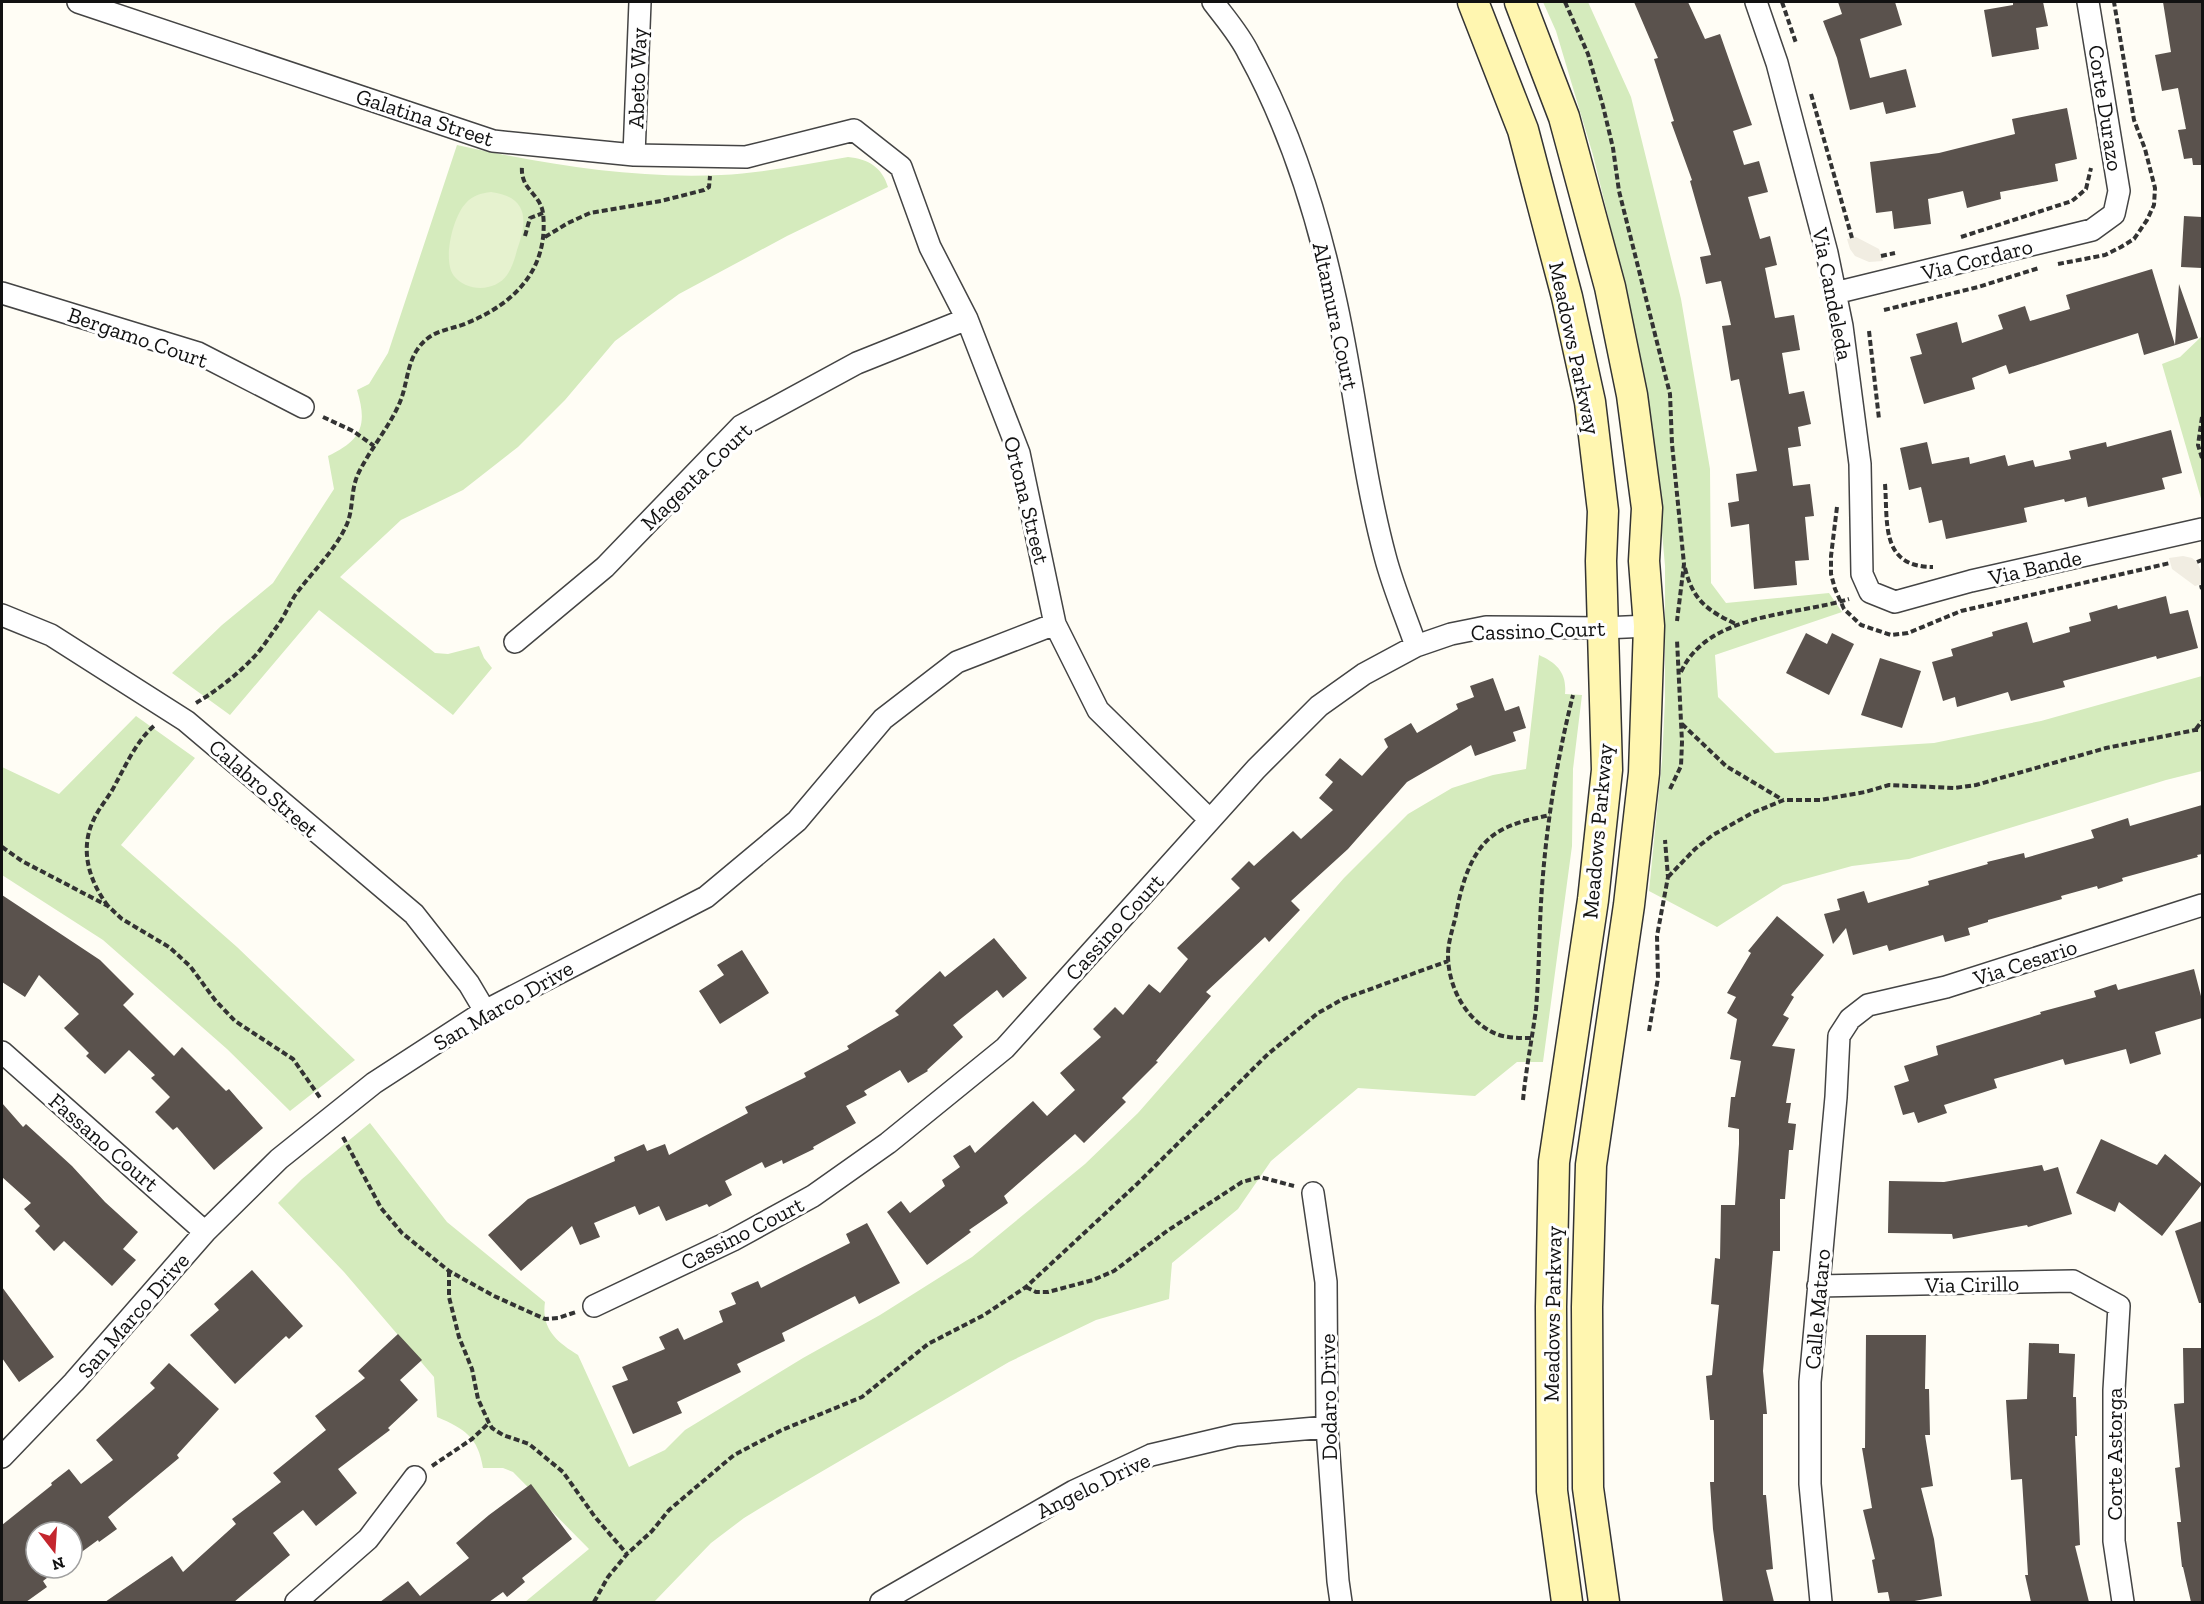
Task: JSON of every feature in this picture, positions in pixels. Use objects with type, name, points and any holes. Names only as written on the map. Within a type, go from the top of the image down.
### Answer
[{"type":"main road","name":"Meadows Parkway","points":[[1473,2],[1522,130],[1567,297],[1590,402],[1604,511],[1601,561],[1607,770],[1593,900],[1554,1162],[1551,1307],[1552,1491],[1567,1602]]},
{"type":"main road","name":"Meadows Parkway","points":[[1520,2],[1564,117],[1610,287],[1632,394],[1647,508],[1644,561],[1649,626],[1644,773],[1629,905],[1591,1165],[1587,1307],[1588,1488],[1605,1602]]},
{"type":"street","name":"Galatina Street","points":[[78,2],[493,141],[634,155],[746,158],[854,130]]},
{"type":"street","name":"Abeto Way","points":[[634,155],[640,2]]},
{"type":"street","name":"Altamura Court","points":[[1213,2],[1248,52],[1267,90],[1295,159],[1317,227],[1334,293],[1385,558],[1416,646]]},
{"type":"street","name":"Via Candeleda","points":[[1756,2],[1778,63],[1827,253],[1842,326],[1860,464],[1862,574],[1870,592]]},
{"type":"street","name":"Corte Durazo","points":[[2088,2],[2119,191],[2114,214]]},
{"type":"street","name":"Ortona Street","points":[[854,130],[901,167],[930,247],[967,318],[1019,453],[1055,624],[1098,710],[1209,820]]},
{"type":"street","name":"Via Cordaro","points":[[1835,293],[2092,230],[2114,214]]},
{"type":"street","name":"Bergamo Court","points":[[2,293],[198,353],[303,407]]},
{"type":"street","name":"Magenta Court","points":[[515,642],[605,567],[741,426],[857,363],[967,318]]},
{"type":"street","name":"Via Bande","points":[[1870,592],[1896,602],[1971,581],[2202,529]]},
{"type":"street","name":"Calabro Street","points":[[2,615],[51,635],[186,721],[414,914],[469,984],[485,1011]]},
{"type":"street","name":"San Marco Drive","points":[[2,1457],[74,1382],[205,1232],[279,1159],[374,1083],[485,1011],[706,897],[797,821],[883,719],[957,662],[1055,624]]},
{"type":"street","name":"Cassino Court","points":[[594,1306],[733,1240],[803,1201],[888,1143],[1005,1048],[1209,820],[1319,706],[1364,674],[1416,646],[1451,634],[1486,627],[1649,626]]},
{"type":"street","name":"Via Cesario","points":[[1850,1019],[1868,1005],[1946,987],[2202,905]]},
{"type":"street","name":"Calle Mataro","points":[[1821,1602],[1810,1484],[1810,1382],[1836,1098],[1839,1036],[1850,1019]]},
{"type":"street","name":"Fassano Court","points":[[2,1052],[205,1232]]},
{"type":"street","name":"Dodaro Drive","points":[[1313,1193],[1326,1282],[1327,1427],[1341,1602]]},
{"type":"street","name":"Via Cirillo","points":[[1818,1286],[2073,1281],[2119,1305]]},
{"type":"street","name":"Corte Astorga","points":[[2119,1305],[2114,1390],[2114,1541],[2123,1602]]},
{"type":"street","name":"Angelo Drive","points":[[881,1602],[1074,1491],[1151,1455],[1236,1434],[1327,1427]]},
{"type":"street","points":[[296,1602],[368,1539],[415,1477]]},
{"type":"path","points":[[1782,2],[1798,50]]},
{"type":"path","points":[[1884,310],[1978,287],[2049,265],[2105,255],[2134,239],[2154,205],[2155,188],[2145,148],[2134,120],[2114,2]]},
{"type":"path","points":[[1808,83],[1852,238]]},
{"type":"path","points":[[528,144],[522,168],[525,185],[538,200],[543,213],[543,247],[537,263],[514,295],[495,309],[466,324],[440,330],[417,350],[400,403],[352,488],[347,523],[336,544],[297,593],[279,623],[253,658],[220,686],[152,727],[132,752],[112,792],[94,819],[87,838],[87,854],[90,874],[97,892],[108,906],[122,919],[169,947],[190,966],[215,1000],[235,1021],[293,1059],[316,1090],[347,1142],[354,1160],[381,1208],[402,1233],[449,1271],[494,1296],[545,1319],[558,1318],[594,1306]]},
{"type":"path","points":[[544,237],[590,213],[661,201],[704,190],[709,187],[711,157]]},
{"type":"path","points":[[1956,238],[2072,201],[2086,189],[2091,165]]},
{"type":"path","points":[[525,236],[530,218],[543,213]]},
{"type":"path","points":[[1881,256],[1903,251]]},
{"type":"path","points":[[1869,332],[1880,425]]},
{"type":"path","points":[[303,407],[353,431],[374,446]]},
{"type":"path","points":[[2202,417],[2198,445],[2202,458]]},
{"type":"path","points":[[1884,479],[1890,535],[1897,556],[1906,563],[1920,567],[1940,567]]},
{"type":"path","points":[[1684,564],[1688,581],[1696,597],[1708,609],[1738,625]]},
{"type":"path","points":[[1680,674],[1686,660],[1697,649],[1718,634],[1738,625],[1870,592]]},
{"type":"path","points":[[1523,1100],[1536,1010],[1541,903],[1551,815],[1563,737],[1573,695]]},
{"type":"path","points":[[2195,730],[2202,721]]},
{"type":"path","points":[[1681,722],[1726,766],[1784,800]]},
{"type":"path","points":[[1668,877],[1695,849],[1722,829],[1784,800],[1820,800],[1889,785],[1954,788],[1976,785],[2106,748],[2202,730]]},
{"type":"path","points":[[1531,1038],[1499,1034],[1481,1025],[1464,1006],[1453,986],[1448,952],[1461,888],[1475,855],[1497,832],[1525,820],[1551,815]]},
{"type":"path","points":[[2,847],[22,861],[108,906]]},
{"type":"path","points":[[594,1602],[608,1577],[627,1554],[652,1532],[669,1510],[734,1455],[782,1430],[862,1397],[928,1344],[984,1315],[1026,1287],[1137,1184],[1233,1088],[1297,1029],[1318,1013],[1343,999],[1448,961]]},
{"type":"path","points":[[1026,1287],[1036,1292],[1048,1292],[1093,1280],[1114,1271],[1242,1182],[1260,1177],[1272,1178],[1313,1193]]},
{"type":"path","points":[[449,1271],[449,1298],[459,1337],[472,1368],[478,1399],[492,1428],[503,1435],[529,1444],[563,1472],[627,1554]]},
{"type":"path","points":[[415,1477],[462,1446],[489,1423]]},
{"type":"green space","points":[[1543,2],[1588,2],[1631,97],[1681,299],[1710,469],[1711,583],[1726,603],[1829,593],[1842,612],[1715,655],[1718,697],[1775,753],[1934,743],[2041,721],[2202,676],[2202,771],[1909,859],[1852,866],[1783,885],[1717,927],[1649,891],[1662,761],[1665,699],[1665,566],[1661,521],[1644,387],[1629,302],[1593,155],[1556,31]]},
{"type":"green space","points":[[457,145],[555,164],[654,175],[737,174],[848,157],[873,165],[882,174],[888,187],[787,236],[679,294],[615,341],[565,400],[518,447],[463,490],[401,520],[340,577],[435,653],[448,654],[479,646],[484,658],[492,668],[453,715],[319,610],[230,715],[172,673],[222,625],[273,583],[334,489],[328,456],[348,444],[359,430],[362,413],[357,390],[369,384],[388,353]]},
{"type":"green space","points":[[491,192],[512,199],[518,205],[522,212],[523,229],[514,260],[502,281],[488,287],[473,287],[460,281],[451,269],[449,250],[453,228],[461,209],[471,198]]},
{"type":"green space","points":[[2202,336],[2202,502],[2162,364],[2180,357]]},
{"type":"green space","points":[[1539,655],[1560,670],[1564,680],[1565,694],[1582,695],[1573,769],[1572,846],[1543,1062],[1517,1062],[1475,1096],[1358,1088],[1271,1161],[1238,1209],[1172,1263],[1169,1299],[1096,1320],[1009,1362],[785,1493],[744,1518],[711,1543],[654,1602],[525,1602],[589,1549],[513,1472],[503,1468],[483,1468],[478,1449],[469,1435],[437,1417],[434,1377],[344,1272],[278,1203],[302,1179],[370,1123],[447,1222],[545,1302],[544,1311],[548,1327],[557,1340],[578,1355],[629,1467],[665,1450],[685,1430],[803,1358],[880,1315],[972,1257],[1085,1164],[1138,1113],[1344,878],[1408,814],[1452,788],[1493,775],[1526,769]]},
{"type":"green space","points":[[136,716],[195,758],[121,845],[237,947],[355,1060],[290,1111],[227,1049],[103,940],[2,875],[2,767],[59,794]]},
{"type":"shaded area","points":[[1856,237],[1879,249],[1883,261],[1869,262],[1855,256],[1847,239]]},
{"type":"shaded area","points":[[2183,556],[2197,562],[2202,573],[2202,584],[2195,586],[2172,569],[2169,558]]},
{"type":"building","points":[[1634,2],[1688,2],[1705,39],[1720,34],[1752,125],[1733,131],[1744,165],[1759,161],[1768,192],[1748,197],[1760,239],[1770,236],[1777,265],[1765,268],[1775,318],[1794,315],[1800,350],[1782,353],[1789,394],[1804,391],[1811,424],[1798,427],[1801,446],[1788,448],[1793,486],[1810,484],[1814,516],[1805,517],[1809,560],[1795,561],[1797,585],[1754,589],[1749,524],[1731,527],[1728,503],[1739,501],[1736,474],[1757,471],[1739,379],[1731,381],[1722,326],[1731,325],[1721,281],[1706,284],[1700,257],[1711,255],[1690,181],[1692,180],[1671,122],[1674,121],[1654,59],[1658,58]]},
{"type":"building","points":[[1838,2],[1895,2],[1902,25],[1860,39],[1870,78],[1906,69],[1916,107],[1886,114],[1883,102],[1850,110],[1837,58],[1823,21],[1842,14]]},
{"type":"building","points":[[2013,2],[2043,2],[2048,26],[2036,28],[2039,49],[1992,57],[1984,10],[2013,5]]},
{"type":"building","points":[[2163,2],[2202,2],[2202,165],[2193,165],[2192,158],[2184,159],[2178,130],[2186,129],[2178,88],[2162,91],[2155,55],[2171,52]]},
{"type":"building","points":[[2067,108],[2077,159],[2055,164],[2058,181],[2000,192],[2001,199],[1967,208],[1963,191],[1928,199],[1931,224],[1894,229],[1892,211],[1876,213],[1870,162],[1939,153],[2015,134],[2012,119]]},
{"type":"building","points":[[2184,216],[2202,217],[2202,268],[2181,267]]},
{"type":"building","points":[[2152,269],[2175,345],[2179,284],[2198,338],[2144,355],[2138,333],[2009,374],[2006,365],[1972,378],[1975,389],[1924,404],[1910,357],[1922,354],[1916,334],[1957,322],[1962,343],[2003,329],[1998,315],[2025,306],[2030,321],[2070,309],[2066,295]]},
{"type":"building","points":[[2171,430],[2182,473],[2162,478],[2165,489],[2088,507],[2086,497],[2065,502],[2064,499],[2024,508],[2027,522],[1946,539],[1942,520],[1929,523],[1921,487],[1909,490],[1900,448],[1927,442],[1932,464],[1969,457],[1970,464],[2005,455],[2008,466],[2033,460],[2035,467],[2071,459],[2069,451],[2106,442],[2107,447]]},
{"type":"building","points":[[2166,596],[2170,614],[2188,610],[2198,648],[2157,659],[2156,656],[2063,681],[2065,687],[2011,701],[2008,692],[1957,707],[1955,697],[1943,701],[1932,662],[1953,656],[1951,649],[1993,636],[1992,632],[2027,622],[2033,643],[2070,632],[2069,627],[2091,621],[2089,613],[2117,605],[2118,609]]},
{"type":"building","points":[[1806,633],[1827,644],[1832,633],[1854,644],[1829,695],[1786,673]]},
{"type":"building","points":[[1880,658],[1921,671],[1902,728],[1861,715]]},
{"type":"building","points":[[1493,678],[1505,711],[1519,706],[1526,728],[1513,732],[1516,741],[1475,756],[1471,745],[1407,782],[1348,849],[1291,901],[1300,910],[1269,942],[1265,937],[1206,992],[1211,996],[1156,1061],[1158,1062],[1122,1098],[1126,1102],[1084,1143],[1075,1134],[1004,1196],[1008,1203],[969,1230],[971,1232],[927,1265],[887,1212],[901,1201],[910,1213],[945,1186],[942,1180],[960,1167],[953,1156],[970,1145],[975,1153],[1033,1101],[1047,1116],[1075,1090],[1060,1073],[1101,1037],[1093,1029],[1115,1007],[1123,1015],[1149,984],[1160,993],[1188,959],[1177,948],[1240,888],[1231,879],[1249,861],[1254,866],[1293,831],[1301,839],[1333,810],[1319,798],[1333,782],[1325,775],[1340,758],[1362,776],[1388,747],[1384,739],[1411,723],[1417,733],[1458,709],[1456,704],[1474,697],[1470,686]]},
{"type":"building","points":[[2202,805],[2202,854],[2197,855],[2198,857],[2122,878],[2123,881],[2098,889],[2097,886],[2061,896],[2062,899],[1988,920],[1988,922],[1968,928],[1970,935],[1945,942],[1943,935],[1889,951],[1887,945],[1853,955],[1846,928],[1833,944],[1824,914],[1840,910],[1837,899],[1864,891],[1868,903],[1929,885],[1928,881],[1988,864],[1987,862],[2024,853],[2025,858],[2094,838],[2091,830],[2128,818],[2130,826]]},
{"type":"building","points":[[2,895],[100,960],[134,994],[123,1005],[174,1056],[182,1047],[226,1091],[229,1089],[263,1128],[214,1170],[177,1127],[173,1130],[155,1112],[170,1097],[151,1078],[155,1075],[129,1050],[105,1074],[86,1056],[89,1053],[64,1028],[79,1014],[39,975],[25,997],[2,982]]},
{"type":"building","points":[[1777,916],[1824,955],[1791,995],[1794,997],[1783,1015],[1789,1018],[1772,1046],[1795,1049],[1786,1103],[1791,1103],[1788,1123],[1796,1124],[1793,1150],[1789,1150],[1785,1199],[1780,1199],[1780,1251],[1773,1251],[1763,1371],[1767,1414],[1763,1414],[1763,1495],[1766,1495],[1773,1569],[1766,1570],[1774,1602],[1723,1602],[1713,1529],[1710,1482],[1714,1482],[1714,1420],[1710,1420],[1706,1376],[1712,1375],[1719,1305],[1711,1304],[1715,1258],[1720,1259],[1721,1205],[1735,1205],[1739,1144],[1739,1129],[1728,1127],[1731,1097],[1735,1097],[1741,1061],[1730,1059],[1737,1019],[1727,1013],[1736,997],[1727,993],[1751,953],[1748,951]]},
{"type":"building","points":[[994,938],[1027,978],[1003,998],[997,990],[953,1025],[963,1037],[928,1071],[908,1083],[900,1070],[864,1091],[867,1095],[846,1106],[856,1123],[813,1147],[814,1149],[783,1164],[782,1160],[765,1168],[762,1162],[725,1181],[732,1195],[709,1207],[707,1204],[666,1221],[659,1206],[639,1215],[635,1206],[594,1223],[600,1237],[580,1245],[572,1226],[521,1271],[488,1235],[528,1199],[615,1161],[614,1157],[644,1144],[647,1151],[665,1144],[669,1155],[748,1113],[745,1107],[806,1077],[804,1073],[849,1049],[847,1046],[899,1015],[895,1011],[940,971],[945,977]]},
{"type":"building","points":[[742,950],[769,993],[720,1024],[699,991],[724,975],[717,965]]},
{"type":"building","points":[[2194,969],[2202,1000],[2202,1018],[2155,1032],[2161,1054],[2130,1064],[2126,1049],[2065,1065],[2063,1059],[1994,1079],[1997,1088],[1944,1105],[1947,1113],[1918,1123],[1914,1112],[1903,1115],[1894,1086],[1909,1081],[1904,1066],[1938,1055],[1936,1046],[2041,1014],[2040,1012],[2096,997],[2094,991],[2116,984],[2118,990]]},
{"type":"building","points":[[2,1103],[23,1127],[26,1124],[72,1166],[105,1202],[138,1232],[123,1249],[136,1260],[112,1286],[64,1241],[54,1251],[35,1231],[40,1226],[24,1209],[31,1203],[2,1177]]},
{"type":"building","points":[[2101,1139],[2157,1165],[2165,1154],[2202,1184],[2162,1236],[2119,1202],[2115,1212],[2076,1193]]},
{"type":"building","points":[[2042,1165],[2044,1171],[2058,1167],[2072,1214],[2028,1227],[2027,1225],[1953,1239],[1952,1234],[1888,1233],[1889,1181],[1944,1182]]},
{"type":"building","points":[[2202,1221],[2202,1303],[2199,1303],[2175,1231]]},
{"type":"building","points":[[867,1223],[900,1283],[859,1304],[855,1296],[782,1333],[785,1341],[737,1364],[741,1372],[677,1402],[682,1413],[633,1434],[612,1386],[628,1380],[622,1367],[665,1349],[659,1337],[678,1328],[684,1340],[723,1322],[719,1311],[736,1304],[731,1293],[758,1281],[761,1288],[850,1243],[846,1234]]},
{"type":"building","points":[[252,1270],[303,1326],[289,1339],[286,1336],[235,1384],[190,1335],[219,1310],[214,1304]]},
{"type":"building","points":[[2,1287],[54,1357],[19,1382],[2,1358]]},
{"type":"building","points":[[398,1334],[422,1360],[400,1380],[418,1400],[388,1428],[390,1430],[338,1469],[357,1493],[316,1526],[303,1510],[273,1533],[290,1555],[234,1602],[105,1602],[172,1556],[183,1572],[236,1524],[232,1519],[281,1482],[273,1473],[326,1430],[315,1416],[365,1378],[358,1371]]},
{"type":"building","points":[[1866,1335],[1926,1335],[1925,1389],[1929,1389],[1930,1435],[1925,1435],[1933,1486],[1921,1488],[1934,1539],[1942,1596],[1909,1602],[1890,1602],[1888,1592],[1878,1593],[1872,1560],[1875,1559],[1863,1510],[1872,1508],[1862,1448],[1865,1448]]},
{"type":"building","points":[[2029,1343],[2059,1344],[2059,1353],[2075,1354],[2073,1397],[2076,1397],[2077,1436],[2075,1436],[2080,1545],[2075,1546],[2089,1602],[2031,1602],[2025,1575],[2028,1575],[2022,1479],[2011,1480],[2006,1400],[2027,1399]]},
{"type":"building","points":[[2183,1348],[2202,1348],[2202,1602],[2191,1602],[2182,1567],[2177,1522],[2181,1522],[2175,1468],[2180,1467],[2174,1404],[2184,1403]]},
{"type":"building","points":[[169,1363],[219,1409],[177,1455],[179,1458],[108,1517],[117,1529],[99,1542],[98,1540],[84,1550],[84,1520],[24,1520],[24,1580],[44,1580],[47,1587],[26,1602],[2,1602],[2,1525],[69,1469],[81,1484],[113,1460],[96,1440],[155,1388],[150,1383]]},
{"type":"building","points":[[531,1484],[572,1539],[522,1578],[525,1582],[507,1597],[503,1592],[489,1602],[380,1602],[408,1581],[420,1596],[469,1558],[456,1543]]}]
